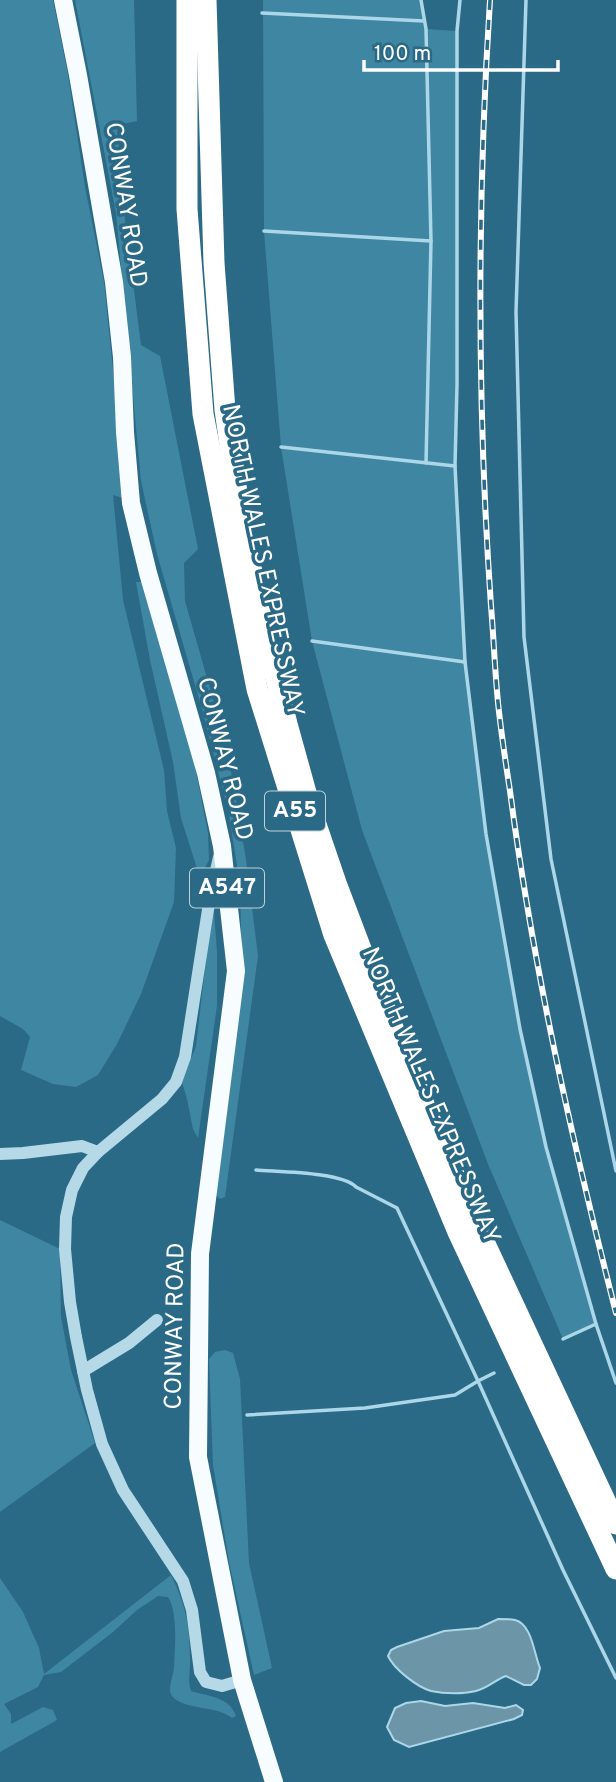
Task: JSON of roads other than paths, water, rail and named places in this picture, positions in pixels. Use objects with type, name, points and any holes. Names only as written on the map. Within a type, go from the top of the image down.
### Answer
[{"type":"highway","points":[[176,0],[187,209]]},
{"type":"highway","name":"NORTH WALES EXPRESSWAY","points":[[187,0],[187,209],[203,414],[257,689],[334,935],[458,1232],[616,1569]]},
{"type":"highway","name":"NORTH WALES EXPRESSWAY","points":[[206,0],[214,263],[225,410],[239,506],[259,608],[287,724],[310,807],[336,883],[434,1129],[616,1524]]},
{"type":"highway","points":[[214,263],[219,0]]},
{"type":"main road","name":"CONWAY ROAD","points":[[63,0],[114,282],[122,357],[131,503],[148,573],[206,773],[222,846],[236,971],[200,1254],[198,1457],[242,1680],[274,1782]]},
{"type":"street","points":[[222,846],[210,897],[185,1057],[176,1082],[162,1099],[98,1152],[83,1168],[72,1190],[66,1217],[65,1249],[70,1302],[83,1371],[102,1444],[123,1490],[183,1581],[192,1610],[200,1672],[206,1682],[222,1686],[242,1680]]},
{"type":"street","points":[[0,1154],[82,1146],[98,1152]]},
{"type":"street","points":[[83,1371],[129,1343],[157,1320]]},
{"type":"waterway","points":[[421,0],[426,29],[431,241],[426,463]]},
{"type":"waterway","points":[[460,0],[457,31],[455,466],[465,662],[486,834],[520,1029],[546,1147],[596,1324],[616,1383]]},
{"type":"waterway","points":[[526,0],[516,312],[524,637],[551,859],[616,1171]]},
{"type":"waterway","points":[[262,13],[424,21]]},
{"type":"waterway","points":[[264,231],[431,241]]},
{"type":"waterway","points":[[281,447],[455,466]]},
{"type":"waterway","points":[[312,641],[465,662]]},
{"type":"waterway","points":[[247,1415],[365,1408],[455,1395],[478,1381],[397,1208],[338,1178],[256,1170]]},
{"type":"waterway","points":[[563,1339],[596,1324]]},
{"type":"waterway","points":[[494,1373],[478,1381],[563,1570],[616,1678]]},
{"type":"railway","points":[[490,0],[480,303],[486,530],[498,699],[519,857],[542,988],[569,1118],[616,1313]]}]
